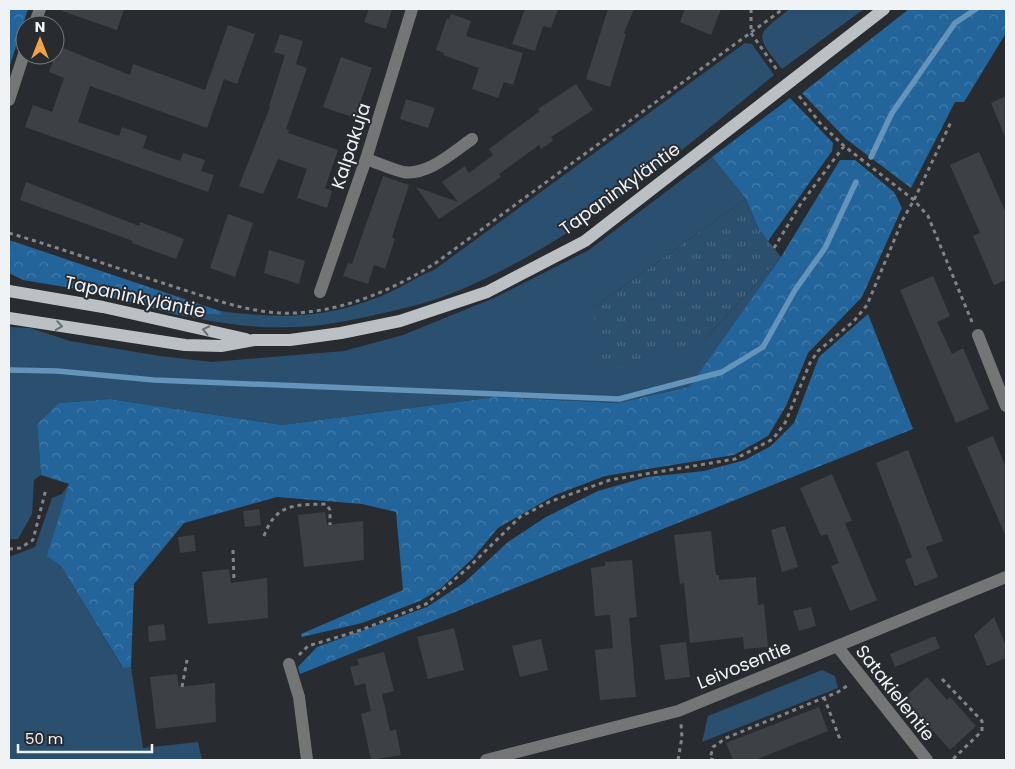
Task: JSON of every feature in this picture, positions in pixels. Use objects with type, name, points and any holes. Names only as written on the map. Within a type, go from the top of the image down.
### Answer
[{"type":"main road","name":"Tapaninkyläntie","points":[[9,318],[185,346],[221,346],[254,340],[316,336],[400,321],[487,292],[577,245],[884,9]]},
{"type":"main road","name":"Tapaninkyläntie","points":[[9,290],[96,305],[254,340]]},
{"type":"street","name":"Kalpakuja","points":[[320,292],[366,159],[412,9]]},
{"type":"street","points":[[9,100],[20,65]]},
{"type":"street","points":[[366,159],[404,172],[421,172],[444,159],[472,139]]},
{"type":"street","points":[[978,335],[1006,406]]},
{"type":"street","name":"Leivosentie","points":[[486,760],[678,711],[1006,577]]},
{"type":"street","name":"Satakielentie","points":[[836,646],[927,760]]},
{"type":"street","points":[[289,664],[299,697],[306,760]]},
{"type":"path","points":[[751,9],[750,33],[777,70]]},
{"type":"path","points":[[9,232],[244,308],[294,313],[317,311],[366,298],[410,279],[437,262],[784,9]]},
{"type":"path","points":[[799,96],[820,123],[844,146],[914,200],[928,216],[978,335]]},
{"type":"path","points":[[289,664],[308,646],[361,630],[426,604],[469,567],[520,517],[549,502],[610,480],[735,459],[773,439],[785,423],[814,357],[854,321],[867,305],[903,219],[951,122]]},
{"type":"path","points":[[774,248],[800,205],[844,146]]},
{"type":"path","points":[[9,549],[20,548],[33,540],[46,489]]},
{"type":"path","points":[[264,536],[267,527],[280,511],[292,505],[326,504],[330,510],[330,525]]},
{"type":"path","points":[[233,550],[234,582]]},
{"type":"path","points":[[182,687],[187,660]]},
{"type":"path","points":[[942,679],[982,721],[983,726],[982,732],[952,760]]},
{"type":"path","points":[[714,760],[710,759],[713,747],[726,738],[848,685]]},
{"type":"path","points":[[824,697],[841,742]]},
{"type":"path","points":[[678,711],[682,738],[678,760]]},
{"type":"green space","points":[[9,9],[28,9],[26,15],[15,15],[15,49],[9,68]]},
{"type":"green space","points":[[790,9],[864,9],[782,69],[767,48],[762,36],[770,25]]},
{"type":"green space","points":[[909,9],[1006,9],[1006,33],[964,102],[955,102],[911,188],[846,139],[802,93]]},
{"type":"green space","points":[[745,43],[752,44],[774,75],[624,194],[544,247],[502,270],[449,295],[402,309],[328,324],[300,327],[263,327],[178,315],[186,313],[222,315],[220,311],[285,316],[304,315],[344,308],[392,291],[434,270]]},
{"type":"green space","points":[[790,98],[833,143],[832,151],[768,241],[758,228],[746,199],[712,157]]},
{"type":"green space","points":[[712,157],[746,199],[593,308],[703,341],[781,257],[689,387],[618,403],[495,397],[282,425],[110,399],[59,403],[37,424],[41,475],[34,480],[32,514],[18,539],[9,539],[9,327],[30,328],[70,341],[160,356],[212,362],[344,351],[403,335],[494,298],[589,250]]},
{"type":"green space","points":[[840,160],[855,160],[894,192],[902,208],[862,297],[808,353],[786,406],[768,436],[734,455],[605,476],[555,495],[498,528],[472,559],[441,588],[420,601],[362,623],[302,637],[301,634],[403,590],[396,512],[362,504],[277,497],[184,523],[134,584],[131,667],[123,668],[61,566],[47,556],[69,484],[41,475],[37,424],[59,403],[110,399],[282,425],[495,397],[618,403],[689,387],[781,257]]},
{"type":"green space","points":[[746,199],[758,228],[781,257],[703,341],[602,373],[593,308]]},
{"type":"green space","points":[[9,240],[220,311],[222,315],[186,313],[178,315],[83,290],[23,280],[9,273]]},
{"type":"green space","points":[[868,314],[913,429],[300,674],[298,667],[317,647],[427,607],[465,582],[508,542],[546,517],[598,491],[647,477],[704,471],[745,460],[771,446],[794,423],[819,357]]},
{"type":"green space","points":[[69,484],[48,556],[61,566],[122,667],[131,667],[143,748],[198,742],[202,760],[9,760],[9,557],[35,547],[52,498],[62,494]]},
{"type":"green space","points":[[822,670],[835,676],[838,688],[702,742],[708,716]]},
{"type":"building","points":[[62,9],[124,9],[117,30],[62,11]]},
{"type":"building","points":[[369,9],[392,9],[386,29],[364,22]]},
{"type":"building","points":[[525,9],[558,9],[551,28],[543,26],[535,51],[512,44]]},
{"type":"building","points":[[608,9],[634,9],[624,33],[626,34],[610,87],[586,79]]},
{"type":"building","points":[[685,9],[721,9],[711,35],[680,22]]},
{"type":"building","points":[[451,14],[471,21],[466,36],[523,53],[513,85],[504,82],[498,98],[472,89],[479,68],[443,55],[444,53],[436,50],[447,18],[449,19]]},
{"type":"building","points":[[228,25],[255,34],[237,84],[224,79],[207,128],[90,86],[78,122],[119,136],[122,127],[147,136],[143,148],[180,161],[183,153],[205,160],[201,171],[214,175],[208,192],[25,127],[33,105],[52,112],[64,78],[49,72],[51,65],[65,65],[65,49],[130,75],[133,64],[205,90]]},
{"type":"building","points":[[280,34],[303,41],[296,64],[307,68],[286,129],[289,130],[288,133],[338,150],[325,188],[332,191],[327,208],[297,198],[307,169],[278,159],[263,194],[239,186],[270,107],[285,55],[274,52]]},
{"type":"building","points":[[341,57],[372,68],[355,118],[323,107]]},
{"type":"building","points":[[576,84],[593,110],[551,137],[553,141],[541,149],[539,145],[499,174],[501,177],[439,219],[416,187],[458,202],[442,182],[465,166],[469,173],[493,155],[489,149],[540,111],[538,109]]},
{"type":"building","points":[[1006,96],[1006,139],[991,103]]},
{"type":"building","points":[[406,99],[435,108],[428,128],[400,119]]},
{"type":"building","points":[[979,152],[1006,213],[1006,280],[994,285],[973,236],[980,233],[950,165]]},
{"type":"building","points":[[383,176],[409,185],[392,237],[395,239],[385,269],[374,265],[368,284],[343,276],[348,263],[352,264]]},
{"type":"building","points":[[26,182],[139,226],[140,222],[184,239],[176,259],[132,243],[133,241],[20,200]]},
{"type":"building","points":[[228,214],[253,223],[235,277],[210,268]]},
{"type":"building","points":[[269,250],[305,261],[299,284],[264,273]]},
{"type":"building","points":[[933,276],[950,316],[937,322],[952,354],[963,348],[989,409],[956,423],[900,290]]},
{"type":"building","points":[[993,436],[1006,468],[1006,537],[967,447]]},
{"type":"building","points":[[908,450],[943,541],[926,547],[938,577],[915,586],[905,560],[912,557],[876,463]]},
{"type":"building","points":[[832,474],[852,521],[845,523],[877,600],[850,611],[831,566],[839,563],[827,534],[821,536],[800,488]]},
{"type":"building","points":[[259,509],[261,525],[245,527],[243,511]]},
{"type":"building","points":[[325,512],[327,525],[363,521],[364,560],[304,567],[298,515]]},
{"type":"building","points":[[785,526],[798,567],[782,572],[771,530]]},
{"type":"building","points":[[711,531],[716,575],[719,575],[719,580],[756,577],[758,605],[764,604],[768,647],[744,649],[743,637],[690,643],[684,583],[680,584],[674,535]]},
{"type":"building","points":[[194,535],[196,551],[180,553],[178,537]]},
{"type":"building","points":[[632,560],[637,617],[629,618],[636,697],[600,700],[595,650],[613,648],[610,615],[595,616],[591,568],[605,566],[605,562]]},
{"type":"building","points":[[229,569],[231,583],[267,578],[268,618],[208,624],[202,572]]},
{"type":"building","points":[[811,607],[816,626],[799,631],[793,611]]},
{"type":"building","points":[[994,617],[1006,646],[1006,658],[987,666],[974,635]]},
{"type":"building","points":[[164,624],[166,640],[149,642],[148,626]]},
{"type":"building","points":[[454,628],[464,670],[428,679],[417,637]]},
{"type":"building","points":[[935,636],[940,648],[895,667],[890,654]]},
{"type":"building","points":[[541,639],[548,670],[520,677],[512,646]]},
{"type":"building","points":[[686,642],[690,677],[665,680],[660,645]]},
{"type":"building","points":[[384,652],[394,691],[382,694],[390,731],[396,730],[401,755],[371,760],[361,714],[371,711],[365,683],[355,686],[350,667],[359,665],[357,659]]},
{"type":"building","points":[[177,674],[179,687],[215,683],[216,722],[156,729],[150,677]]},
{"type":"building","points":[[927,677],[947,700],[950,697],[976,726],[950,750],[904,698]]},
{"type":"building","points":[[819,707],[828,731],[755,760],[733,760],[726,743]]},
{"type":"waterway","points":[[871,157],[892,113],[955,23],[976,9]]},
{"type":"waterway","points":[[9,370],[57,371],[154,380],[619,399],[722,372],[763,347],[795,290],[825,248],[856,182]]}]
